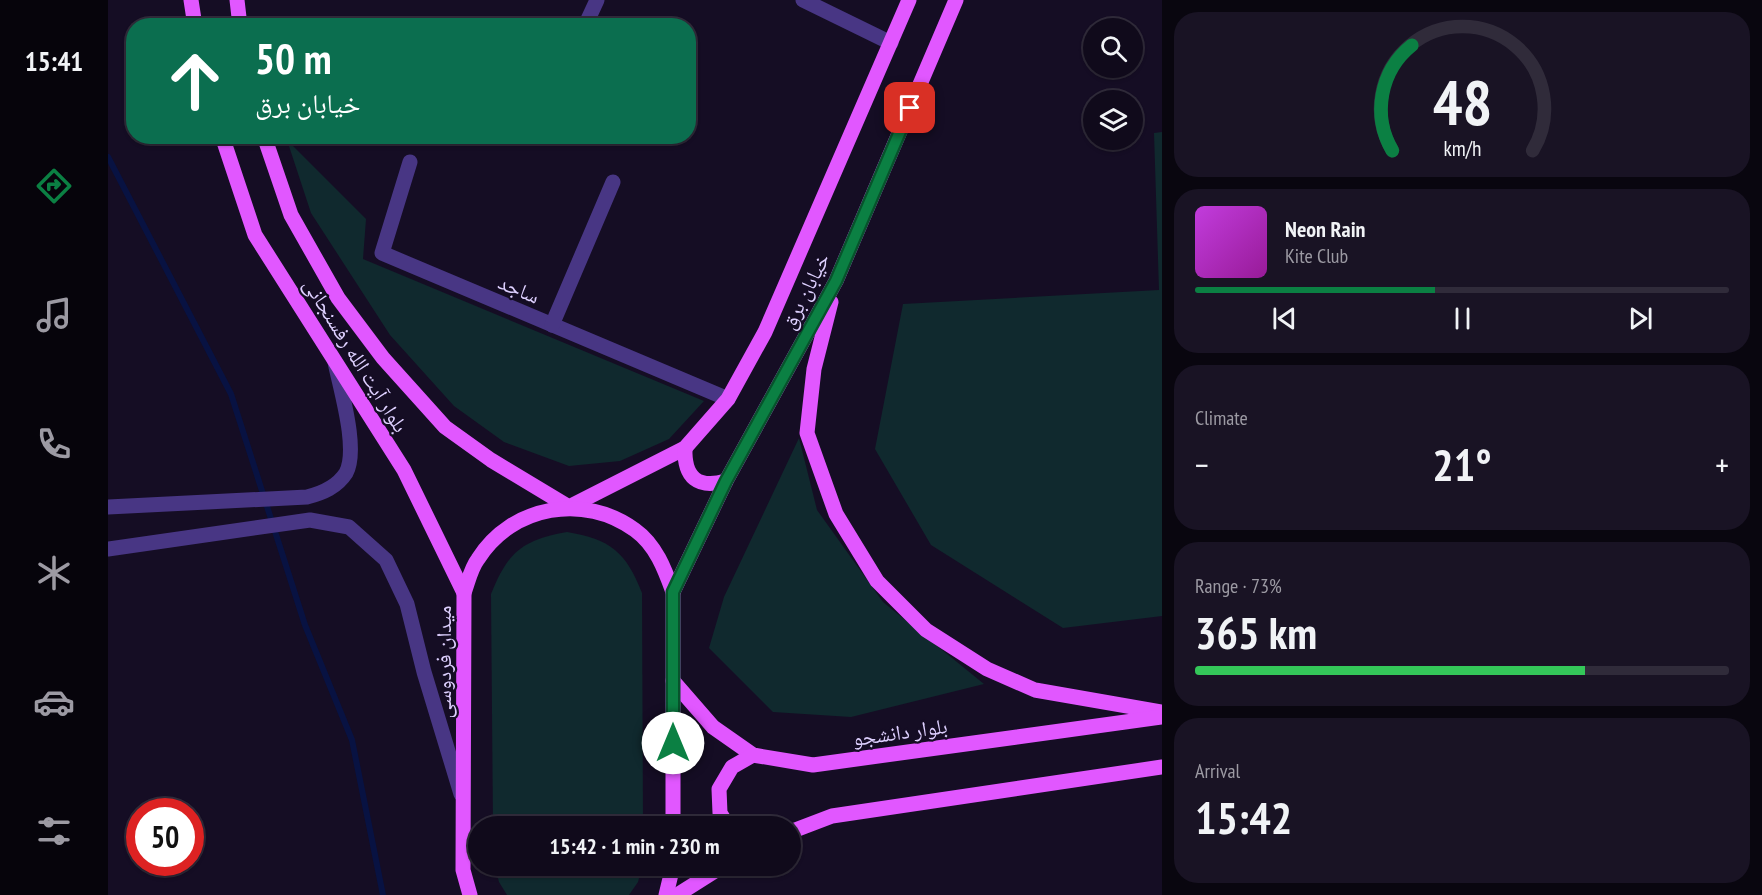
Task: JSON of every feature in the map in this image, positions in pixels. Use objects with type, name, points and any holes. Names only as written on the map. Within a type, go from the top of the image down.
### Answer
[{"type":"main road","points":[[191,0],[194,18]]},
{"type":"main road","points":[[237,0],[239,18]]},
{"type":"main road","name":"خیابان برق","points":[[569,507],[685,448],[728,399],[765,332],[909,0]]},
{"type":"main road","name":"خیابان برق","points":[[673,592],[726,481],[836,281],[956,0]]},
{"type":"main road","name":"بلوار آیت الله رفسنجانی","points":[[225,144],[255,235],[404,470],[464,593]]},
{"type":"main road","name":"بلوار آیت الله رفسنجانی","points":[[267,144],[291,215],[338,298],[383,358],[445,427],[491,460],[569,507]]},
{"type":"main road","points":[[836,281],[814,369],[807,433],[836,514],[877,581],[926,630],[987,669],[1035,690],[1162,712]]},
{"type":"main road","points":[[685,448],[685,465],[694,479],[710,485],[726,481]]},
{"type":"main road","name":"میدان فردوسی","points":[[470,895],[464,870],[464,593],[477,559],[501,531],[533,513],[569,507],[605,513],[636,531],[660,558],[673,592],[673,816]]},
{"type":"main road","name":"بلوار دانشجو","points":[[673,681],[713,728],[753,755],[813,765],[1162,717]]},
{"type":"main road","points":[[722,816],[719,789],[732,767],[753,755]]},
{"type":"main road","points":[[801,827],[832,816],[1162,767]]},
{"type":"main road","points":[[666,895],[671,876]]},
{"type":"main road","points":[[677,895],[707,876]]},
{"type":"street","points":[[589,18],[597,0]]},
{"type":"street","points":[[803,0],[891,43]]},
{"type":"street","name":"ساجد","points":[[410,162],[382,253],[728,399]]},
{"type":"street","points":[[552,325],[613,182]]},
{"type":"street","points":[[108,507],[279,499],[307,497],[328,492],[346,472],[352,441],[334,360]]},
{"type":"street","points":[[108,549],[310,520],[349,527],[386,560],[407,604],[424,672],[464,801]]},
{"type":"green space","points":[[1162,132],[1162,616],[1063,628],[931,545],[875,449],[903,304],[1159,290],[1154,133]]},
{"type":"green space","points":[[288,144],[291,144],[366,219],[363,259],[704,401],[669,439],[620,461],[569,466],[504,442],[454,406],[390,335],[311,213]]},
{"type":"green space","points":[[799,438],[817,510],[883,602],[984,684],[851,717],[773,712],[709,648],[724,597]]},
{"type":"green space","points":[[567,532],[582,535],[615,550],[630,567],[642,593],[643,816],[493,816],[491,594],[504,568],[518,550],[552,535]]},
{"type":"green space","points":[[498,876],[640,876],[629,895],[507,895]]},
{"type":"waterway","points":[[108,157],[231,394],[305,625],[352,740],[383,895]]},
{"type":"route","points":[[673,743],[673,592],[726,481],[836,281],[910,108]]}]
